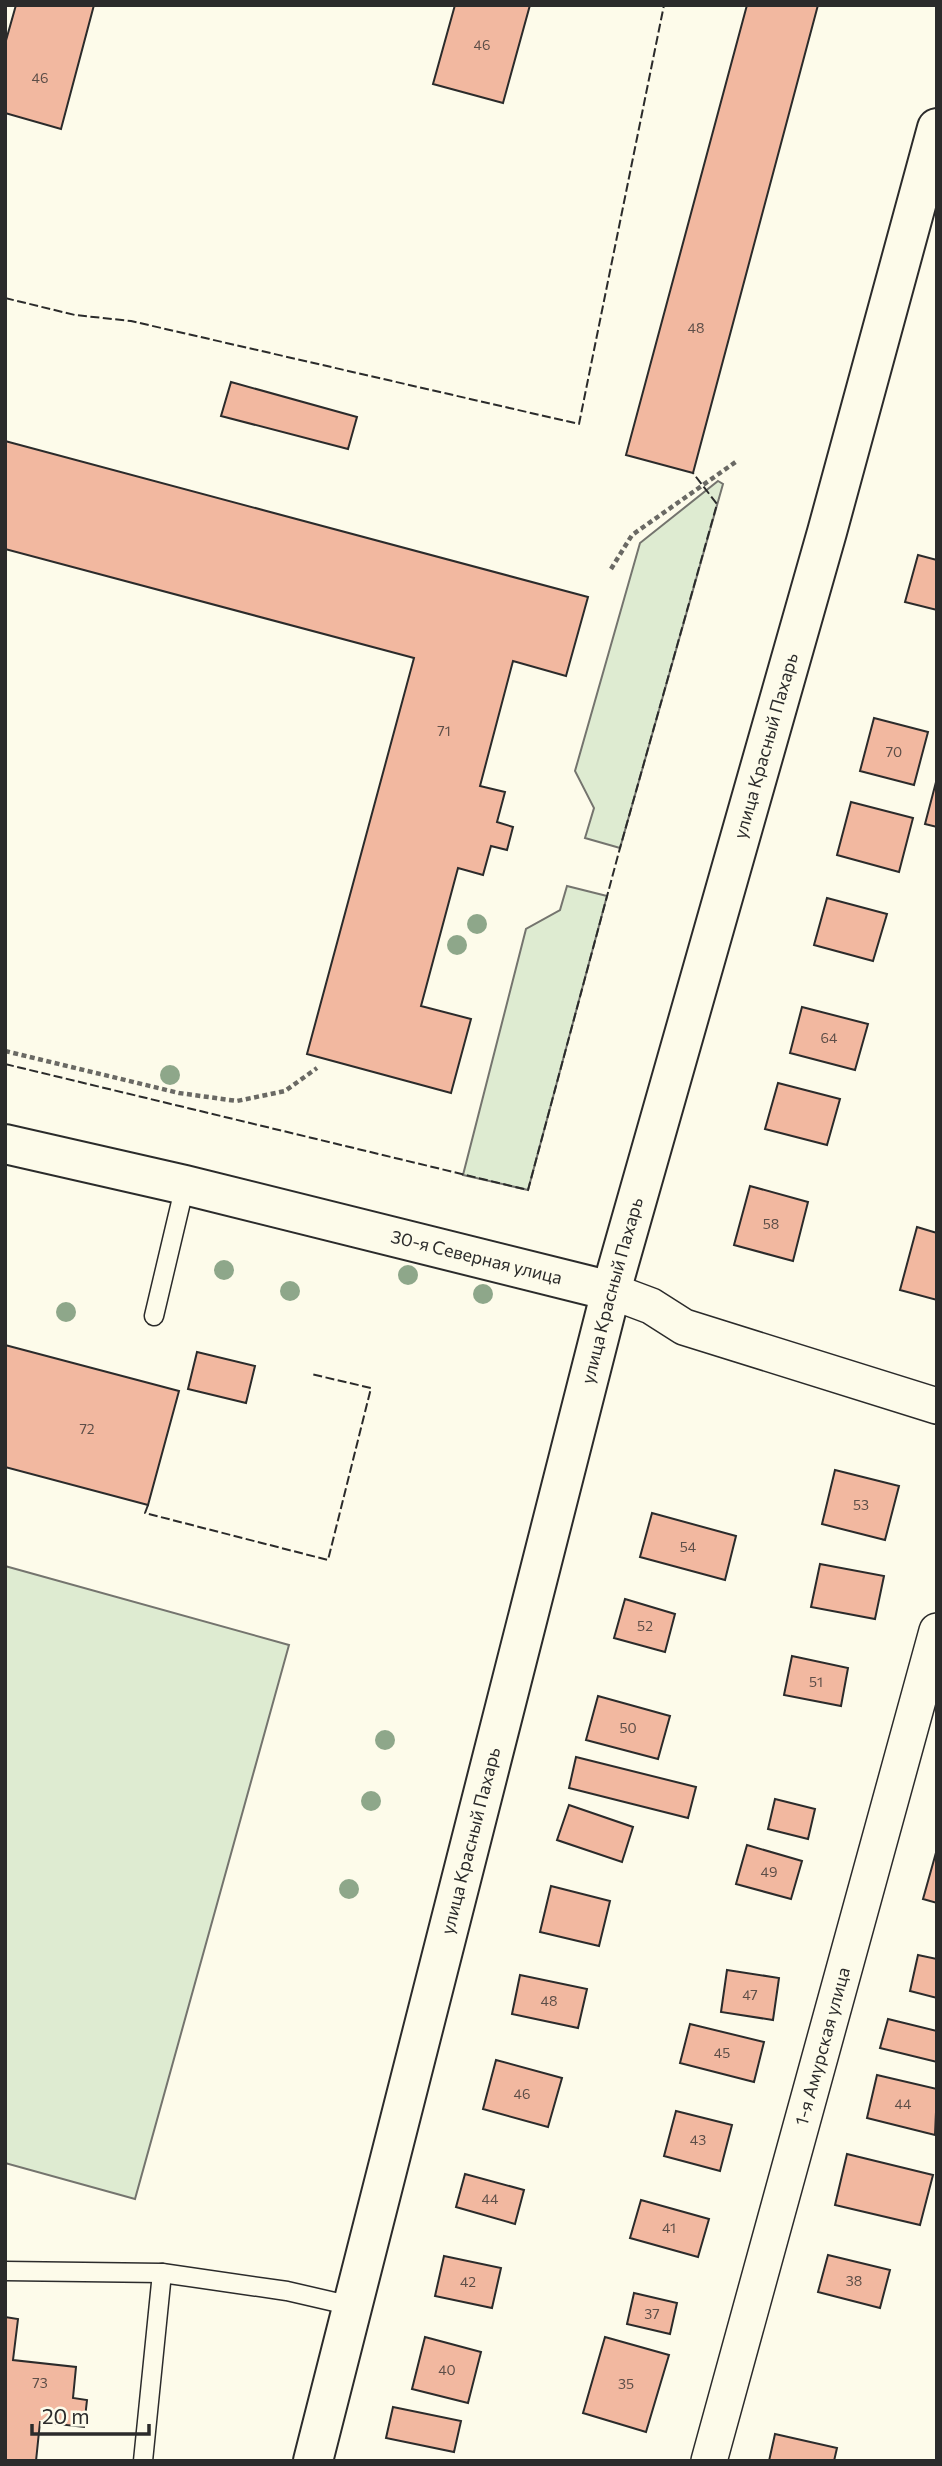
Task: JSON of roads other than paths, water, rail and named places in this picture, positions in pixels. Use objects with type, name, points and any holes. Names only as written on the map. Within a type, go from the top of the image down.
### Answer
[{"type":"street","name":"улица Красный Пахарь","points":[[313,2461],[611,1292],[827,533],[937,128]]},
{"type":"street","name":"30-я Северная улица","points":[[5,1144],[185,1185],[611,1292],[651,1306],[684,1327],[937,1406]]},
{"type":"street","name":"1-я Амурская улица","points":[[709,2461],[937,1631]]},
{"type":"lane","points":[[154,1316],[185,1185]]},
{"type":"lane","points":[[5,2271],[162,2273],[287,2291],[352,2306]]},
{"type":"lane","points":[[143,2461],[162,2273]]}]
